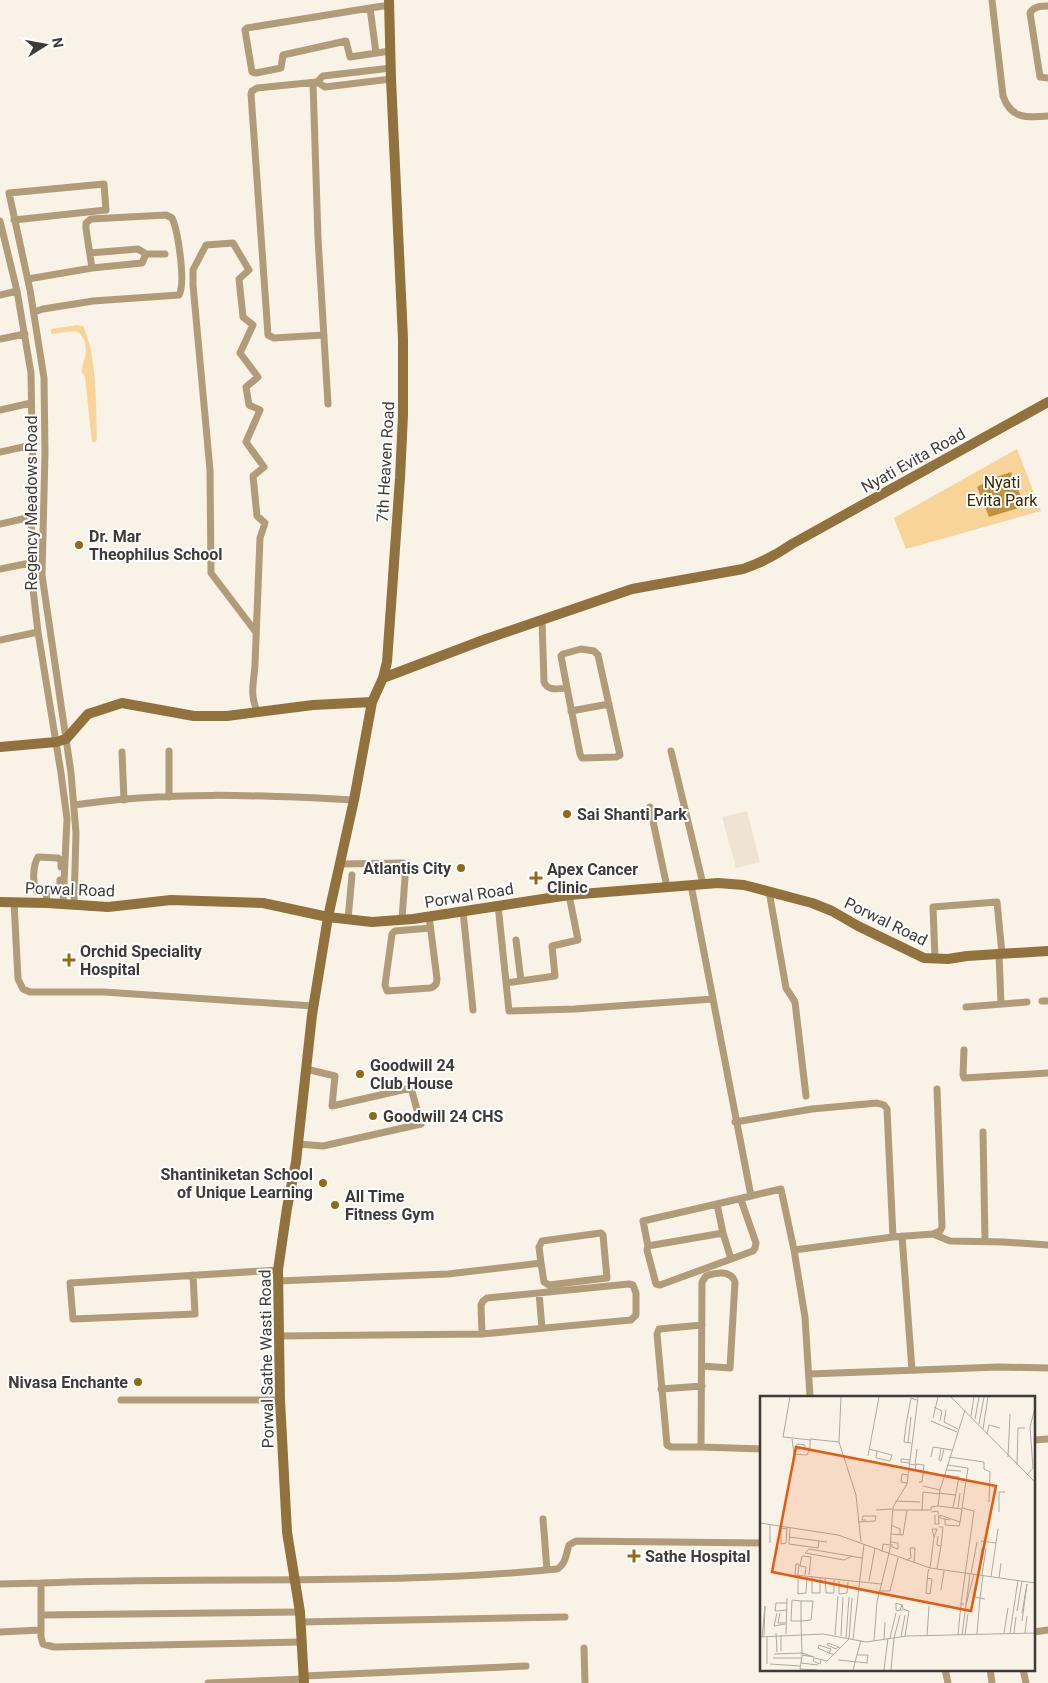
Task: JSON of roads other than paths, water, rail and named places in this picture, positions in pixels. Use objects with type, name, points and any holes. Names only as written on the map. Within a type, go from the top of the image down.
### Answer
[{"type":"street","points":[[992,0],[1003,96],[1006,103],[1019,116],[1030,118],[1048,116]]},
{"type":"street","points":[[390,2],[370,8],[247,28],[245,30],[252,72],[256,73],[281,68],[283,55],[346,40],[350,57],[390,51]]},
{"type":"street","name":"7th Heaven Road","points":[[328,917],[354,800],[372,702],[383,678],[387,662],[400,478],[403,416],[403,339],[391,79],[390,2]]},
{"type":"street","points":[[1048,6],[1038,7],[1030,13],[1040,77],[1048,78]]},
{"type":"street","points":[[370,8],[376,53]]},
{"type":"street","points":[[315,82],[323,76],[391,68]]},
{"type":"street","points":[[324,335],[274,338],[268,335],[252,91],[257,88],[315,82],[325,86],[391,79]]},
{"type":"street","points":[[315,82],[318,238],[328,404]]},
{"type":"street","name":"Regency Meadows Road","points":[[14,220],[106,210],[104,184],[9,193],[14,220],[28,279],[44,378],[45,453],[42,575],[61,740],[74,806],[76,833],[68,905]]},
{"type":"street","points":[[34,312],[93,301],[179,295],[182,290],[179,240],[172,218],[166,215],[91,219],[86,223],[86,228],[92,268]]},
{"type":"street","points":[[0,221],[17,291],[31,373],[33,490],[30,563],[38,632],[61,740],[66,819],[68,905]]},
{"type":"street","points":[[255,631],[211,573],[210,470],[193,285],[193,270],[206,245],[233,243],[249,270],[239,279],[243,317],[253,325],[240,353],[258,377],[246,387],[249,405],[260,410],[246,442],[264,467],[253,476],[257,516],[265,523],[260,538],[255,665],[252,694],[253,703],[258,713]]},
{"type":"street","points":[[90,253],[138,249],[146,254],[165,254]]},
{"type":"street","points":[[28,279],[92,268],[142,263],[146,254]]},
{"type":"street","points":[[0,295],[17,291]]},
{"type":"street","points":[[0,339],[25,334]]},
{"type":"street","name":"Nyati Evita Road","points":[[383,678],[632,588],[743,569],[772,557],[792,544],[1048,402]]},
{"type":"street","points":[[0,410],[31,403]]},
{"type":"street","points":[[0,452],[32,445]]},
{"type":"street","points":[[0,524],[31,517]]},
{"type":"street","points":[[0,569],[30,563]]},
{"type":"street","points":[[542,620],[544,682],[548,688],[567,688]]},
{"type":"street","points":[[0,640],[38,632]]},
{"type":"street","points":[[581,650],[594,651],[598,655],[608,704],[620,755],[616,757],[582,758],[571,711],[562,654],[581,650]]},
{"type":"street","points":[[0,747],[61,740],[88,714],[122,703],[194,716],[227,716],[314,705],[372,702]]},
{"type":"street","points":[[571,711],[608,704]]},
{"type":"street","points":[[169,751],[169,797]]},
{"type":"street","points":[[671,751],[703,884]]},
{"type":"street","points":[[122,752],[124,800]]},
{"type":"street","points":[[74,806],[169,797],[269,796],[354,800]]},
{"type":"street","points":[[650,807],[667,887]]},
{"type":"street","points":[[38,857],[58,858],[61,861],[60,889],[58,891],[46,892],[37,892],[34,888],[35,861],[38,857]]},
{"type":"street","points":[[340,864],[403,863],[405,878],[402,919]]},
{"type":"street","points":[[348,919],[352,875]]},
{"type":"street","name":"Porwal Road","points":[[0,902],[47,902],[108,907],[171,900],[263,903],[328,917],[372,922],[429,916],[569,895],[703,884],[744,884],[832,910],[858,926],[924,958],[1048,951]]},
{"type":"street","points":[[691,885],[735,1122],[751,1196]]},
{"type":"street","points":[[46,892],[47,902]]},
{"type":"street","points":[[769,892],[786,988],[795,1002],[806,1096]]},
{"type":"street","points":[[506,983],[555,976],[552,946],[578,941],[569,895]]},
{"type":"street","points":[[14,902],[18,979],[23,989],[30,992],[104,992],[313,1006]]},
{"type":"street","points":[[936,958],[932,907],[997,902],[1001,954],[1001,1004]]},
{"type":"street","points":[[498,905],[509,1011],[575,1009],[712,998]]},
{"type":"street","points":[[463,911],[473,1010]]},
{"type":"street","points":[[429,916],[437,983],[430,988],[387,991],[385,985],[392,934],[395,931],[430,928]]},
{"type":"street","name":"Porwal Sathe Wasti Road","points":[[304,1679],[300,1617],[287,1532],[280,1400],[278,1270],[298,1144],[313,1006],[328,917]]},
{"type":"street","points":[[516,940],[521,981]]},
{"type":"street","points":[[966,1007],[1027,1002]]},
{"type":"street","points":[[964,1050],[964,1078],[1048,1073]]},
{"type":"street","points":[[298,1144],[323,1146],[421,1124],[411,1088],[332,1106],[335,1076],[306,1069]]},
{"type":"street","points":[[794,1250],[893,1237],[933,1234],[940,1231],[942,1227],[937,1089]]},
{"type":"street","points":[[735,1122],[812,1109],[884,1104],[887,1109],[893,1237]]},
{"type":"street","points":[[983,1132],[985,1241]]},
{"type":"street","points":[[741,1200],[756,1243],[753,1251],[660,1285],[656,1284],[654,1279],[643,1222],[781,1189],[794,1250],[805,1317],[810,1396]]},
{"type":"street","points":[[717,1204],[731,1259]]},
{"type":"street","points":[[601,1233],[603,1235],[607,1278],[549,1286],[544,1282],[541,1263],[539,1247],[542,1241],[601,1233]]},
{"type":"street","points":[[648,1246],[723,1233]]},
{"type":"street","points":[[933,1234],[950,1240],[1048,1245]]},
{"type":"street","points":[[902,1236],[912,1370]]},
{"type":"street","points":[[278,1281],[448,1274],[541,1263]]},
{"type":"street","points":[[193,1275],[195,1314],[72,1319],[70,1283],[193,1275],[278,1270]]},
{"type":"street","points":[[702,1366],[730,1368],[735,1282],[731,1275],[728,1274],[710,1275],[703,1279],[702,1325],[702,1366],[702,1447]]},
{"type":"street","points":[[279,1336],[482,1334],[632,1320],[636,1315],[634,1285],[487,1298],[481,1305],[482,1334]]},
{"type":"street","points":[[539,1293],[542,1328]]},
{"type":"street","points":[[702,1325],[662,1328],[657,1331],[668,1445],[671,1447],[760,1449]]},
{"type":"street","points":[[808,1374],[999,1367],[1048,1368]]},
{"type":"street","points":[[662,1388],[702,1386]]},
{"type":"street","points":[[121,1400],[280,1400]]},
{"type":"street","points":[[543,1519],[547,1570]]},
{"type":"street","points":[[0,1584],[115,1580],[432,1576],[547,1570],[557,1569],[564,1563],[569,1545],[576,1541],[760,1543]]},
{"type":"street","points":[[41,1583],[41,1637],[43,1644],[54,1646],[302,1642]]},
{"type":"street","points":[[41,1616],[565,1616]]},
{"type":"street","points":[[0,1632],[41,1630]]},
{"type":"street","points":[[584,1648],[585,1683]]},
{"type":"street","points":[[208,1683],[526,1666]]},
{"type":"street","points":[[945,1670],[948,1683]]},
{"type":"street","points":[[990,1670],[992,1683]]},
{"type":"street","points":[[1023,1670],[1026,1683]]},
{"type":"place","name":"Dr. Mar Theophilus School","points":[[79,545]]},
{"type":"place","name":"Sai Shanti Park","points":[[567,814]]},
{"type":"place","name":"Atlantis City","points":[[461,868]]},
{"type":"place","name":"Apex Cancer Clinic","points":[[536,878]]},
{"type":"place","name":"Orchid Speciality Hospital","points":[[69,960]]},
{"type":"place","name":"Goodwill 24 Club House","points":[[360,1074]]},
{"type":"place","name":"Goodwill 24 CHS","points":[[373,1116]]},
{"type":"place","name":"Shantiniketan School of Unique Learning","points":[[323,1183]]},
{"type":"place","name":"All Time Fitness Gym","points":[[335,1205]]},
{"type":"place","name":"Nivasa Enchante","points":[[138,1382]]},
{"type":"place","name":"Sathe Hospital","points":[[634,1556]]},
{"type":"park label","name":"Nyati Evita Park","points":[[1002,491]]}]
